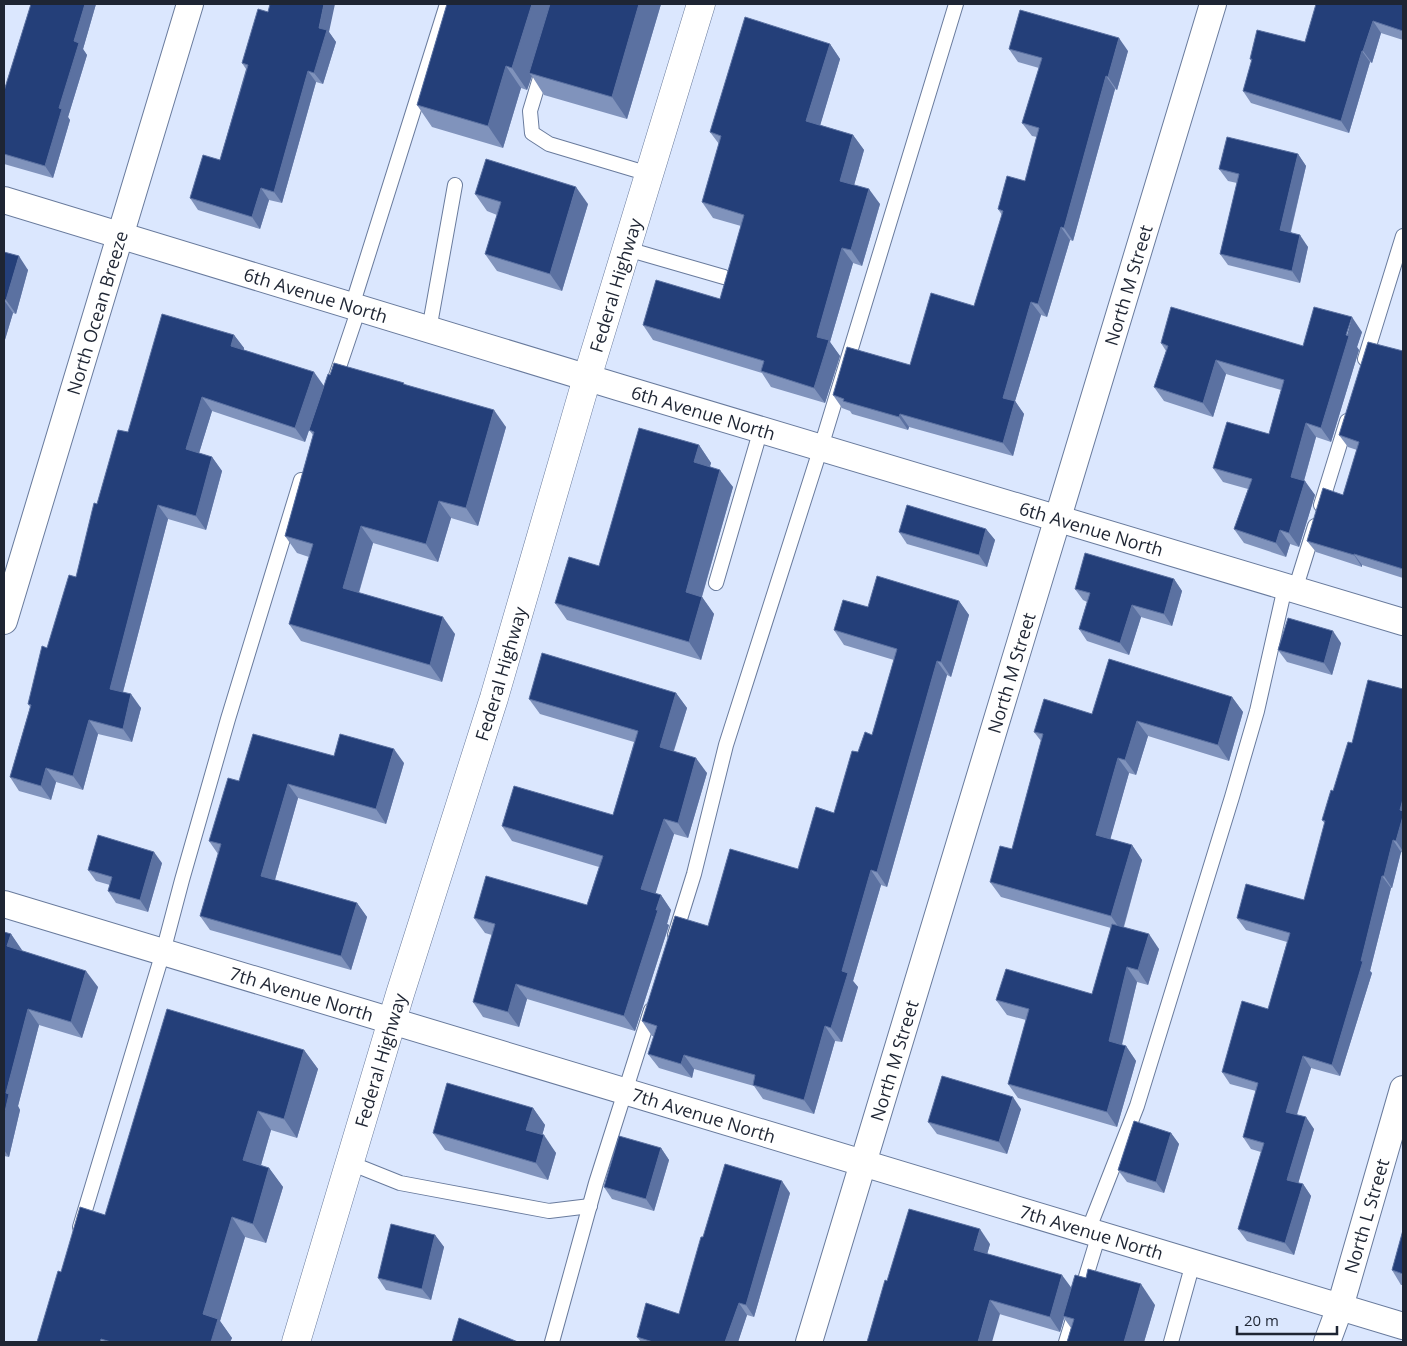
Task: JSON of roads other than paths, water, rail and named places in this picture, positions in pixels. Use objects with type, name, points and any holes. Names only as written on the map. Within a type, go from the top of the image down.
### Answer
[{"type":"main road","name":"Federal Highway","points":[[296,1342],[392,1021],[494,698],[587,378],[701,4]]},
{"type":"street","name":"North Ocean Breeze","points":[[4,622],[190,4]]},
{"type":"street","name":"North M Street","points":[[810,1342],[1213,4]]},
{"type":"street","name":"6th Avenue North","points":[[4,200],[587,378],[1403,622]]},
{"type":"street","name":"7th Avenue North","points":[[4,904],[1403,1326]]},
{"type":"street","name":"North L Street","points":[[1327,1342],[1340,1308],[1403,1089]]},
{"type":"lane","points":[[331,390],[447,4]]},
{"type":"lane","points":[[670,950],[694,874],[726,745],[821,447],[956,4]]},
{"type":"lane","points":[[547,58],[530,111],[532,133],[549,144],[649,174]]},
{"type":"lane","points":[[429,330],[455,185]]},
{"type":"lane","points":[[1361,375],[1403,236]]},
{"type":"lane","points":[[627,249],[724,277]]},
{"type":"lane","points":[[1066,1342],[1094,1232],[1137,1106],[1218,844],[1257,711],[1290,588],[1349,413]]},
{"type":"lane","points":[[716,582],[761,429]]},
{"type":"lane","points":[[75,1242],[163,952],[228,719],[306,465]]},
{"type":"lane","points":[[552,1342],[590,1206],[655,997]]},
{"type":"lane","points":[[350,1163],[400,1183],[550,1211],[590,1206]]},
{"type":"lane","points":[[1171,1342],[1194,1263]]}]
